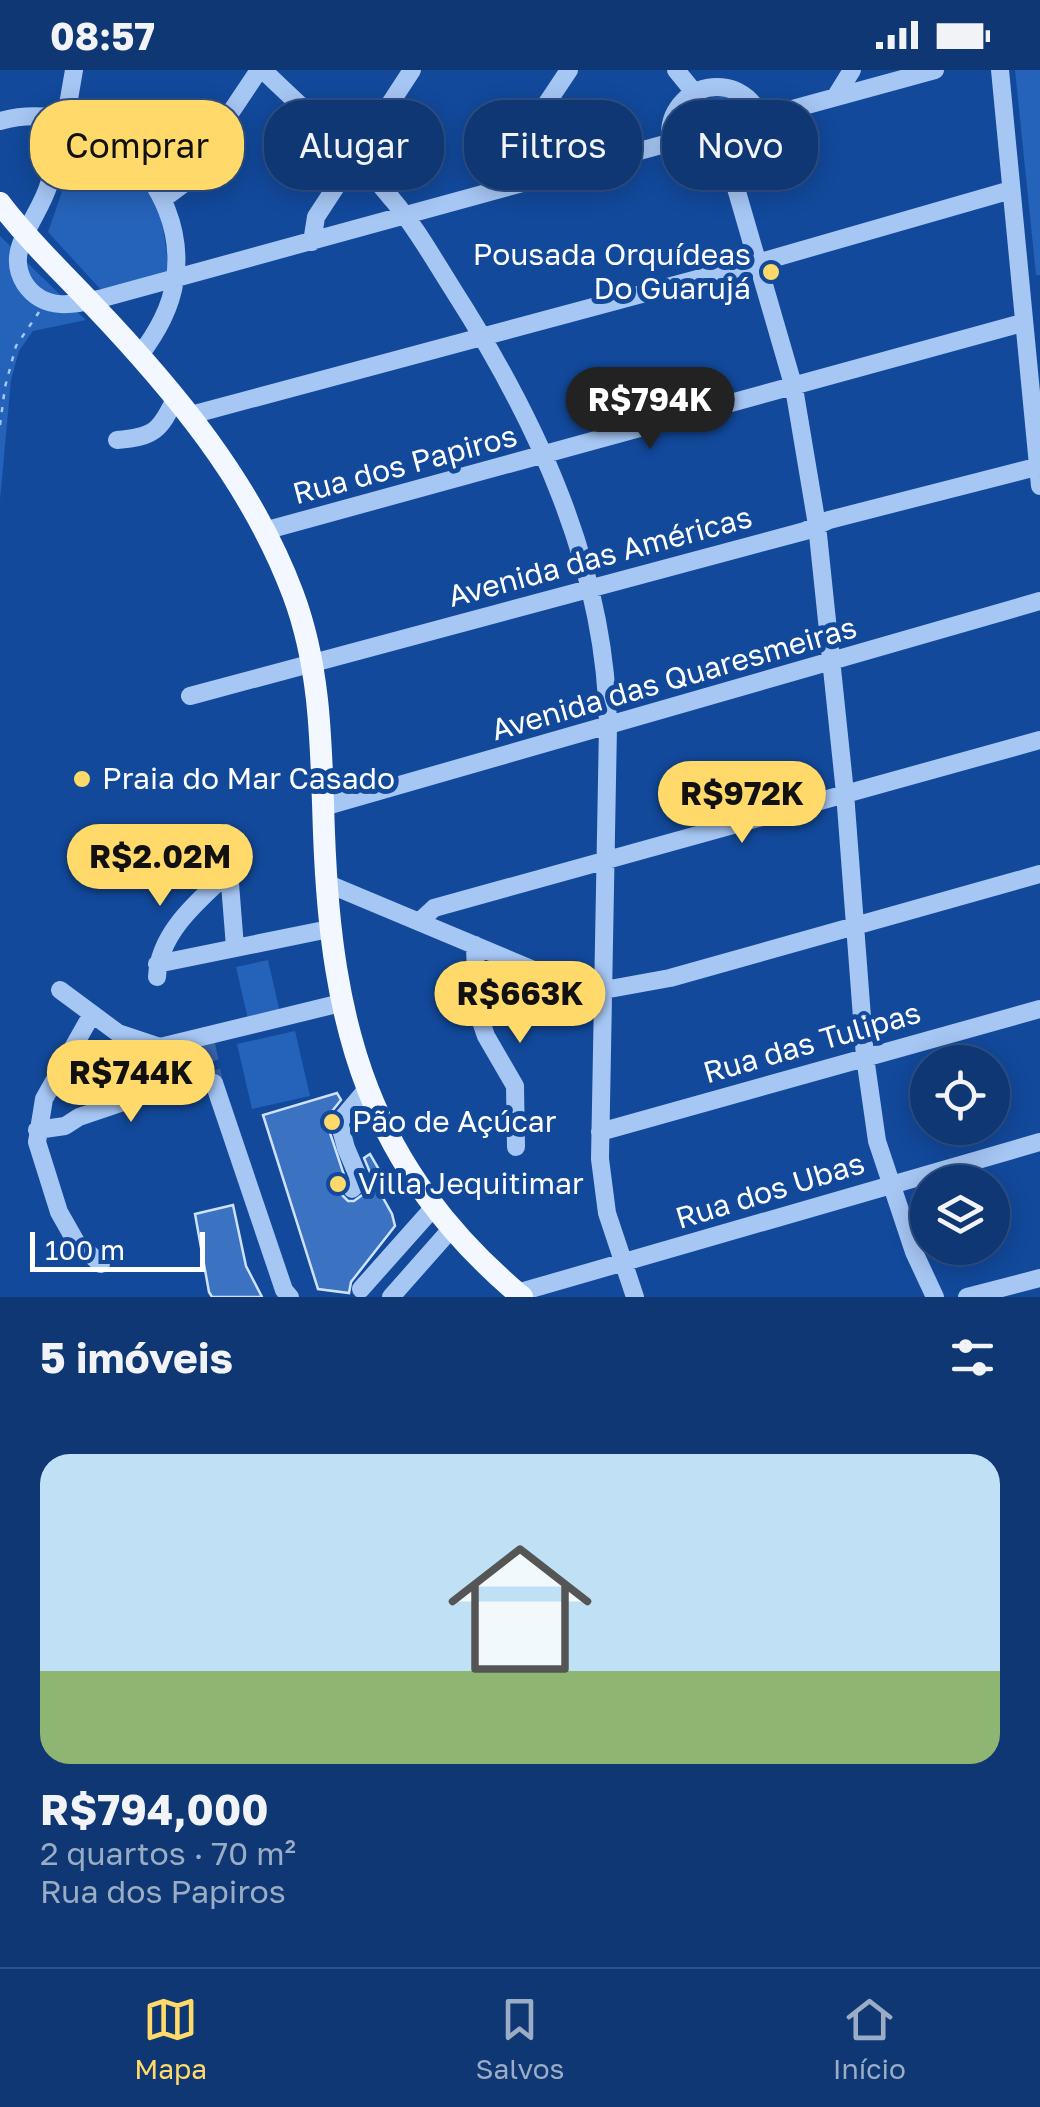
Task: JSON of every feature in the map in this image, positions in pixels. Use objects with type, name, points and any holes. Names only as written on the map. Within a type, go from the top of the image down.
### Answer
[{"type":"main road","points":[[0,203],[191,415],[234,478],[293,593],[312,662],[322,742],[329,929],[348,1035],[367,1089],[392,1141],[434,1208],[519,1295]]},
{"type":"street","points":[[69,100],[74,70]]},
{"type":"street","points":[[163,199],[182,186],[261,70],[293,100]]},
{"type":"street","points":[[393,100],[412,70]]},
{"type":"street","points":[[549,100],[569,70]]},
{"type":"street","points":[[676,70],[702,90],[736,90],[748,100]]},
{"type":"street","points":[[690,100],[722,70]]},
{"type":"street","points":[[836,96],[852,70]]},
{"type":"street","points":[[818,101],[935,70]]},
{"type":"street","points":[[1000,70],[1040,486]]},
{"type":"street","points":[[0,121],[30,117]]},
{"type":"street","points":[[47,190],[18,255],[18,268],[28,288],[46,302],[90,301],[497,190]]},
{"type":"street","points":[[140,356],[164,318],[175,278],[174,238],[158,190]]},
{"type":"street","points":[[312,242],[316,217],[334,190]]},
{"type":"street","points":[[383,190],[406,216],[482,336],[545,456],[592,589],[606,668],[608,726],[602,1186],[622,1264],[635,1297]]},
{"type":"street","points":[[736,190],[794,388],[818,524],[834,662],[865,1057],[877,1141],[889,1184],[934,1297]]},
{"type":"street","points":[[191,415],[757,263],[1012,190]]},
{"type":"street","name":"Rua dos Papiros","points":[[264,532],[1022,324]]},
{"type":"street","points":[[117,440],[141,440],[151,434],[168,414],[176,396]]},
{"type":"street","name":"Avenida das Américas","points":[[190,696],[592,589],[1035,462]]},
{"type":"street","name":"Avenida das Quaresmeiras","points":[[323,807],[1040,602]]},
{"type":"street","points":[[420,921],[434,908],[1040,740]]},
{"type":"street","points":[[226,832],[235,948]]},
{"type":"street","points":[[228,873],[170,934],[157,971],[235,948],[329,929]]},
{"type":"street","points":[[326,883],[567,984],[604,990],[684,974],[1040,874]]},
{"type":"street","points":[[475,945],[477,1010],[486,1036],[515,1086],[516,1147]]},
{"type":"street","points":[[60,990],[129,1038],[160,1046],[201,1042],[342,1004]]},
{"type":"street","name":"Rua das Tulipas","points":[[600,1132],[1040,1009]]},
{"type":"street","points":[[92,1014],[44,1099],[38,1130],[39,1152],[59,1212],[76,1242],[102,1264]]},
{"type":"street","points":[[38,1130],[66,1126],[79,1117],[141,1096],[150,1086],[160,1046]]},
{"type":"street","points":[[210,1085],[221,1143],[260,1249],[272,1276],[287,1294]]},
{"type":"street","points":[[352,1189],[360,1181],[339,1122],[367,1089]]},
{"type":"street","name":"Rua dos Ubas","points":[[519,1295],[1040,1142]]},
{"type":"street","points":[[357,1294],[434,1208]]},
{"type":"street","points":[[391,1297],[452,1228]]},
{"type":"street","points":[[968,1297],[1040,1278]]},
{"type":"path","points":[[0,425],[2,387],[16,346],[46,302]]},
{"type":"shaded area","points":[[1015,70],[1040,70],[1040,275],[1036,275]]},
{"type":"shaded area","points":[[731,96],[735,100],[704,100]]},
{"type":"shaded area","points":[[63,190],[150,190],[165,241],[169,273],[103,292],[48,232]]},
{"type":"shaded area","points":[[0,236],[86,320],[33,331],[19,351],[11,380],[0,500]]},
{"type":"shaded area","points":[[268,960],[281,1017],[249,1024],[236,967]]},
{"type":"shaded area","points":[[295,1031],[310,1096],[252,1109],[237,1044]]},
{"type":"building","points":[[337,1093],[341,1100],[327,1124],[345,1178],[340,1193],[354,1201],[369,1190],[372,1177],[364,1158],[370,1154],[381,1173],[372,1178],[395,1226],[351,1282],[349,1293],[318,1289],[263,1115]]},
{"type":"building","points":[[233,1205],[246,1266],[262,1297],[212,1297],[209,1292],[195,1214]]},
{"type":"tunnel","points":[[206,1044],[214,1083]]},
{"type":"place","name":"Pousada Orquídeas Do Guarujá","points":[[771,272]]},
{"type":"place","name":"Praia do Mar Casado","points":[[82,779]]},
{"type":"place","name":"Pão de Açúcar","points":[[332,1122]]},
{"type":"place","name":"Villa Jequitimar","points":[[338,1184]]}]
